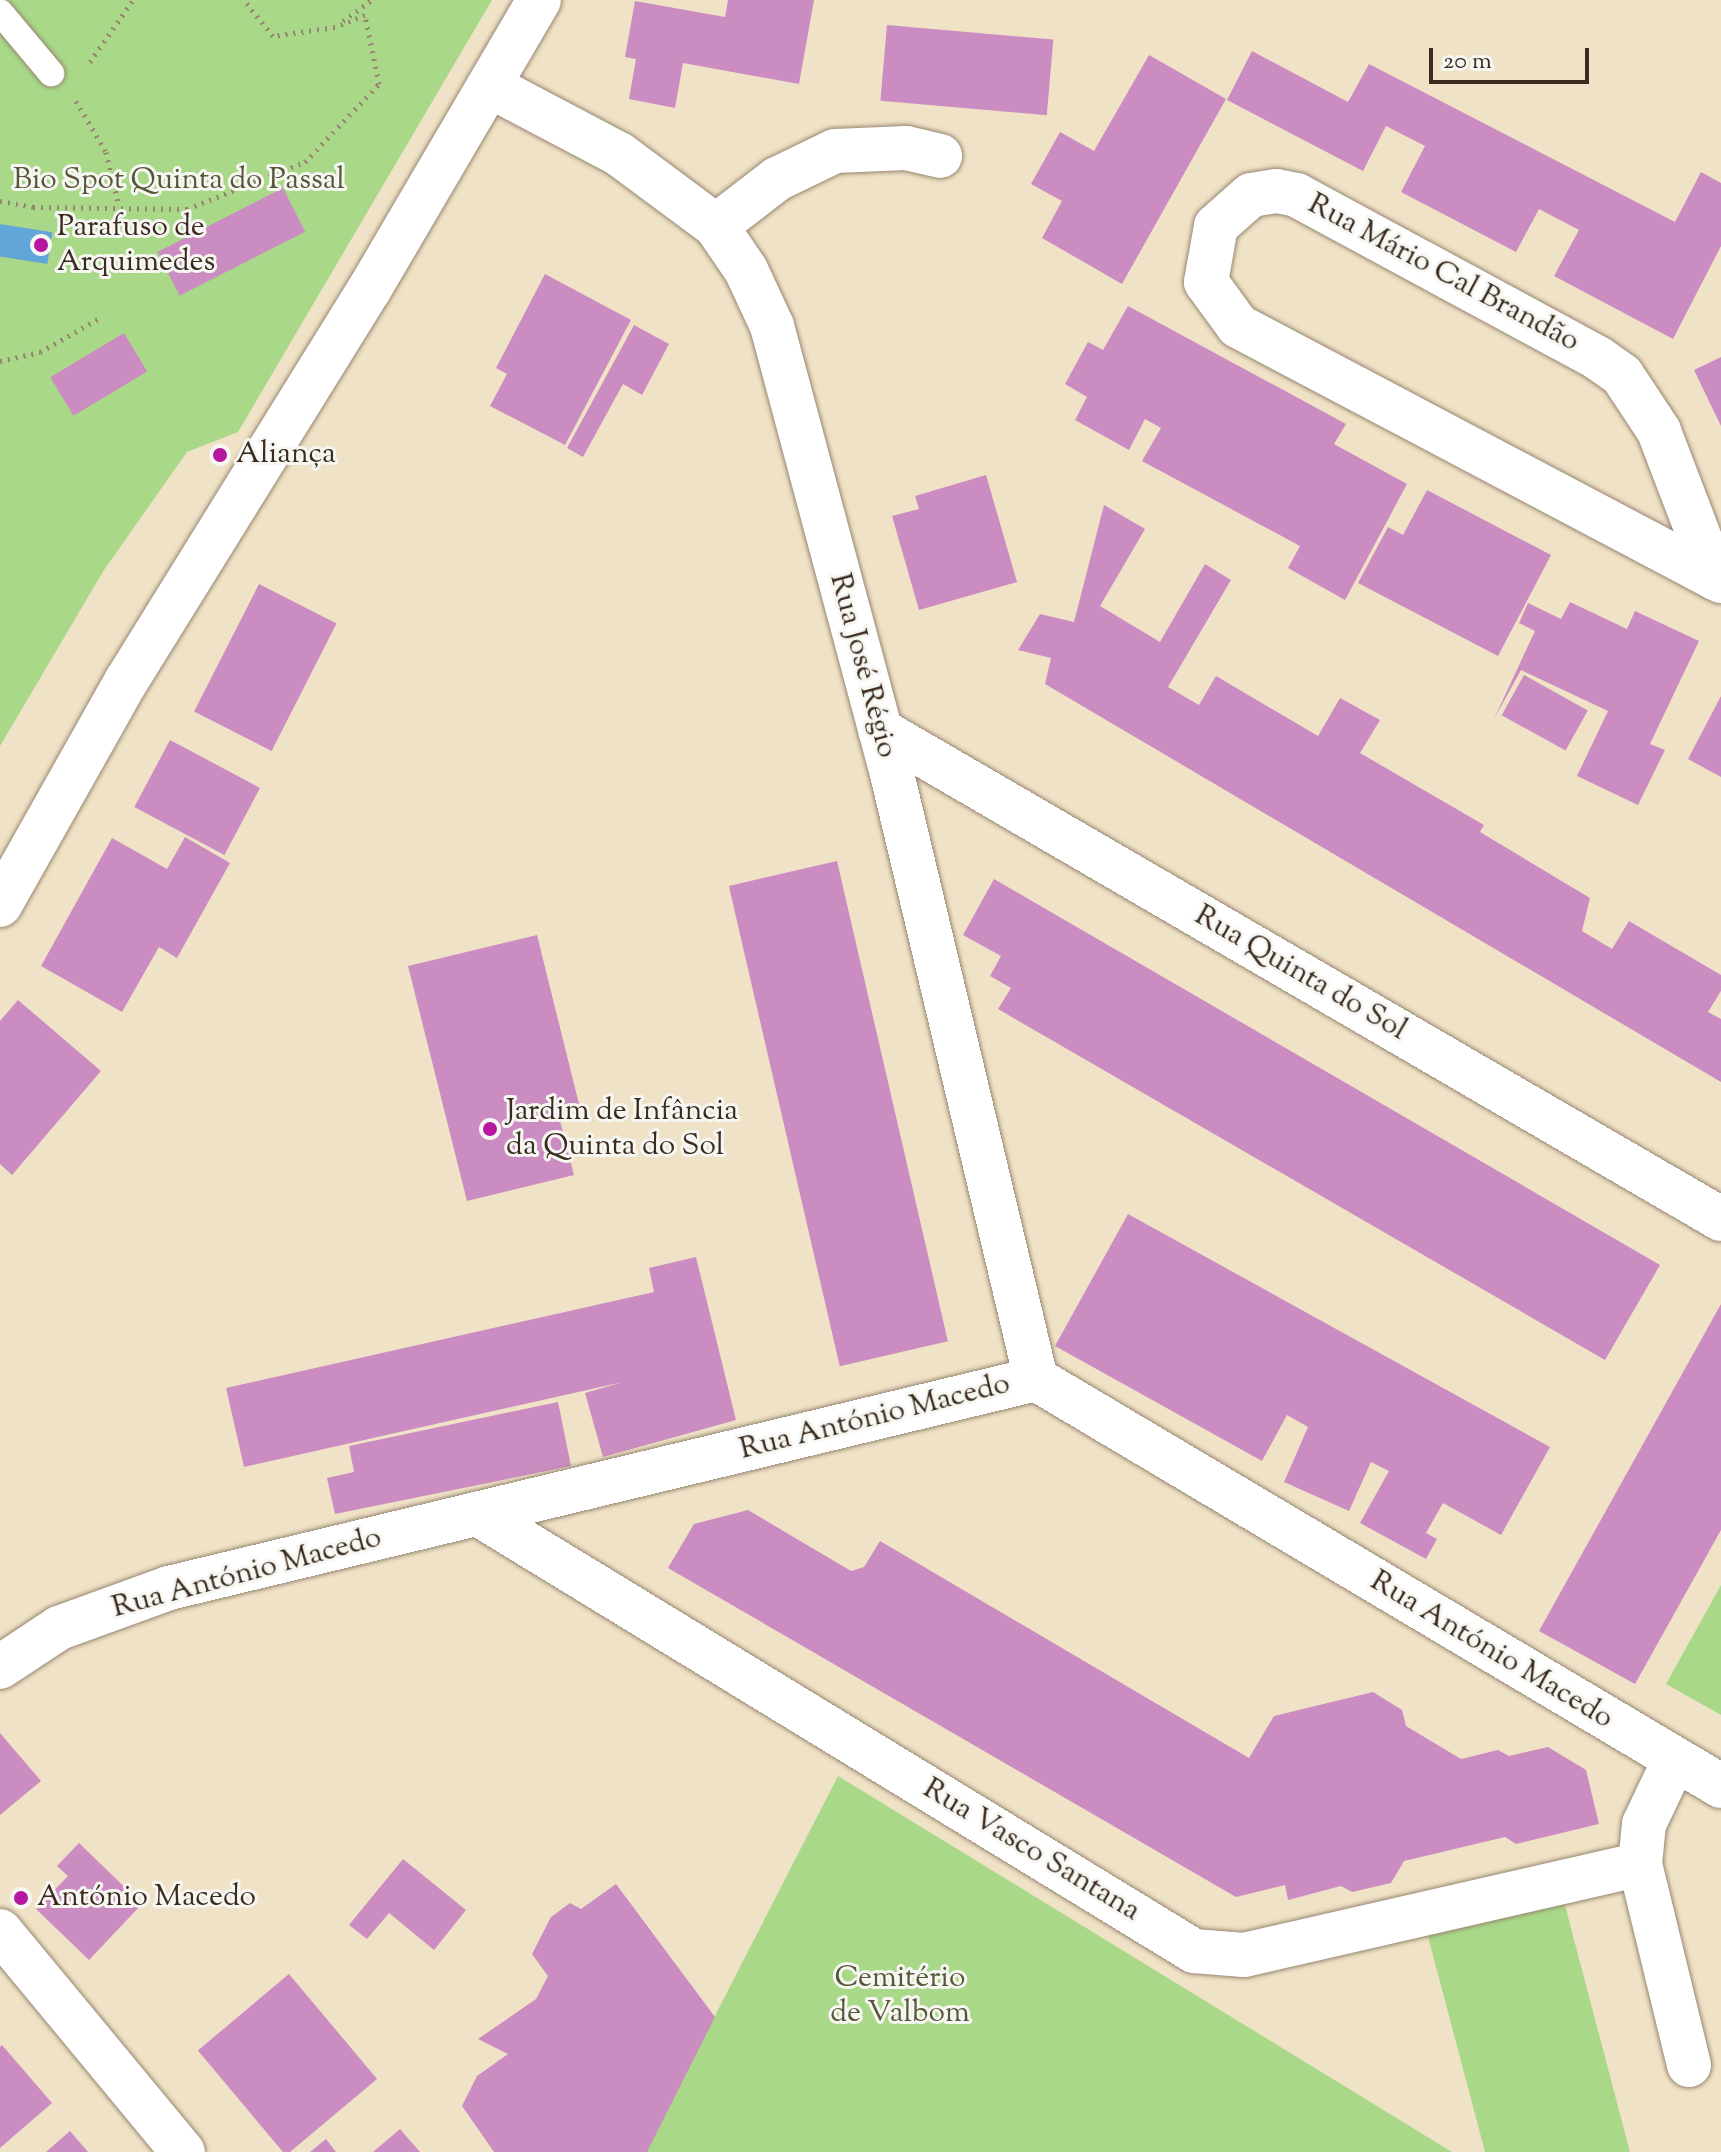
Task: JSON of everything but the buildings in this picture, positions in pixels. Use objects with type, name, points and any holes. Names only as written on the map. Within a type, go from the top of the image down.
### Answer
[{"type":"street","points":[[0,905],[127,680],[490,86],[539,0]]},
{"type":"street","name":"Rua José Régio","points":[[490,86],[619,154],[716,226],[746,270],[772,326],[880,730],[1036,1379]]},
{"type":"street","points":[[716,226],[777,179],[835,151],[906,148],[940,156]]},
{"type":"street","name":"Rua Mário Cal Brandão","points":[[1276,191],[1297,195],[1598,358],[1622,375],[1659,431],[1718,580],[1238,326],[1206,282],[1216,226],[1251,195],[1276,191]]},
{"type":"street","name":"Rua Quinta do Sol","points":[[880,730],[1721,1219]]},
{"type":"street","name":"Rua António Macedo","points":[[0,1667],[59,1628],[169,1588],[1036,1379],[1721,1786]]},
{"type":"street","name":"Rua Vasco Santana","points":[[478,1514],[1194,1951],[1244,1955],[1640,1864]]},
{"type":"street","points":[[1675,1759],[1644,1824],[1640,1864],[1689,2065]]},
{"type":"street","points":[[0,1931],[183,2152]]},
{"type":"lane","points":[[0,12],[51,73]]},
{"type":"path","points":[[70,94],[133,0]]},
{"type":"path","points":[[0,201],[33,207],[187,209],[305,162],[379,84],[365,15],[335,27],[273,36],[244,0]]},
{"type":"path","points":[[335,27],[372,0]]},
{"type":"path","points":[[51,73],[70,94],[106,152],[119,206]]},
{"type":"path","points":[[0,361],[40,352],[100,318]]},
{"type":"green space","name":"Bio Spot Quinta do Passal","points":[[0,0],[492,0],[238,432],[187,452],[104,570],[0,746]]},
{"type":"green space","points":[[1721,1585],[1721,1715],[1666,1684]]},
{"type":"green space","name":"Cemitério de Valbom","points":[[838,1776],[1452,2152],[645,2152]]},
{"type":"green space","points":[[1562,1894],[1630,2152],[1485,2152],[1426,1929]]},
{"type":"water","points":[[0,224],[52,232],[47,264],[0,256]]},
{"type":"place","name":"Parafuso de Arquimedes","points":[[41,245]]},
{"type":"place","name":"Aliança","points":[[220,455]]},
{"type":"place","name":"Jardim de Infância da Quinta do Sol","points":[[490,1129]]},
{"type":"place","name":"António Macedo","points":[[21,1898]]}]
